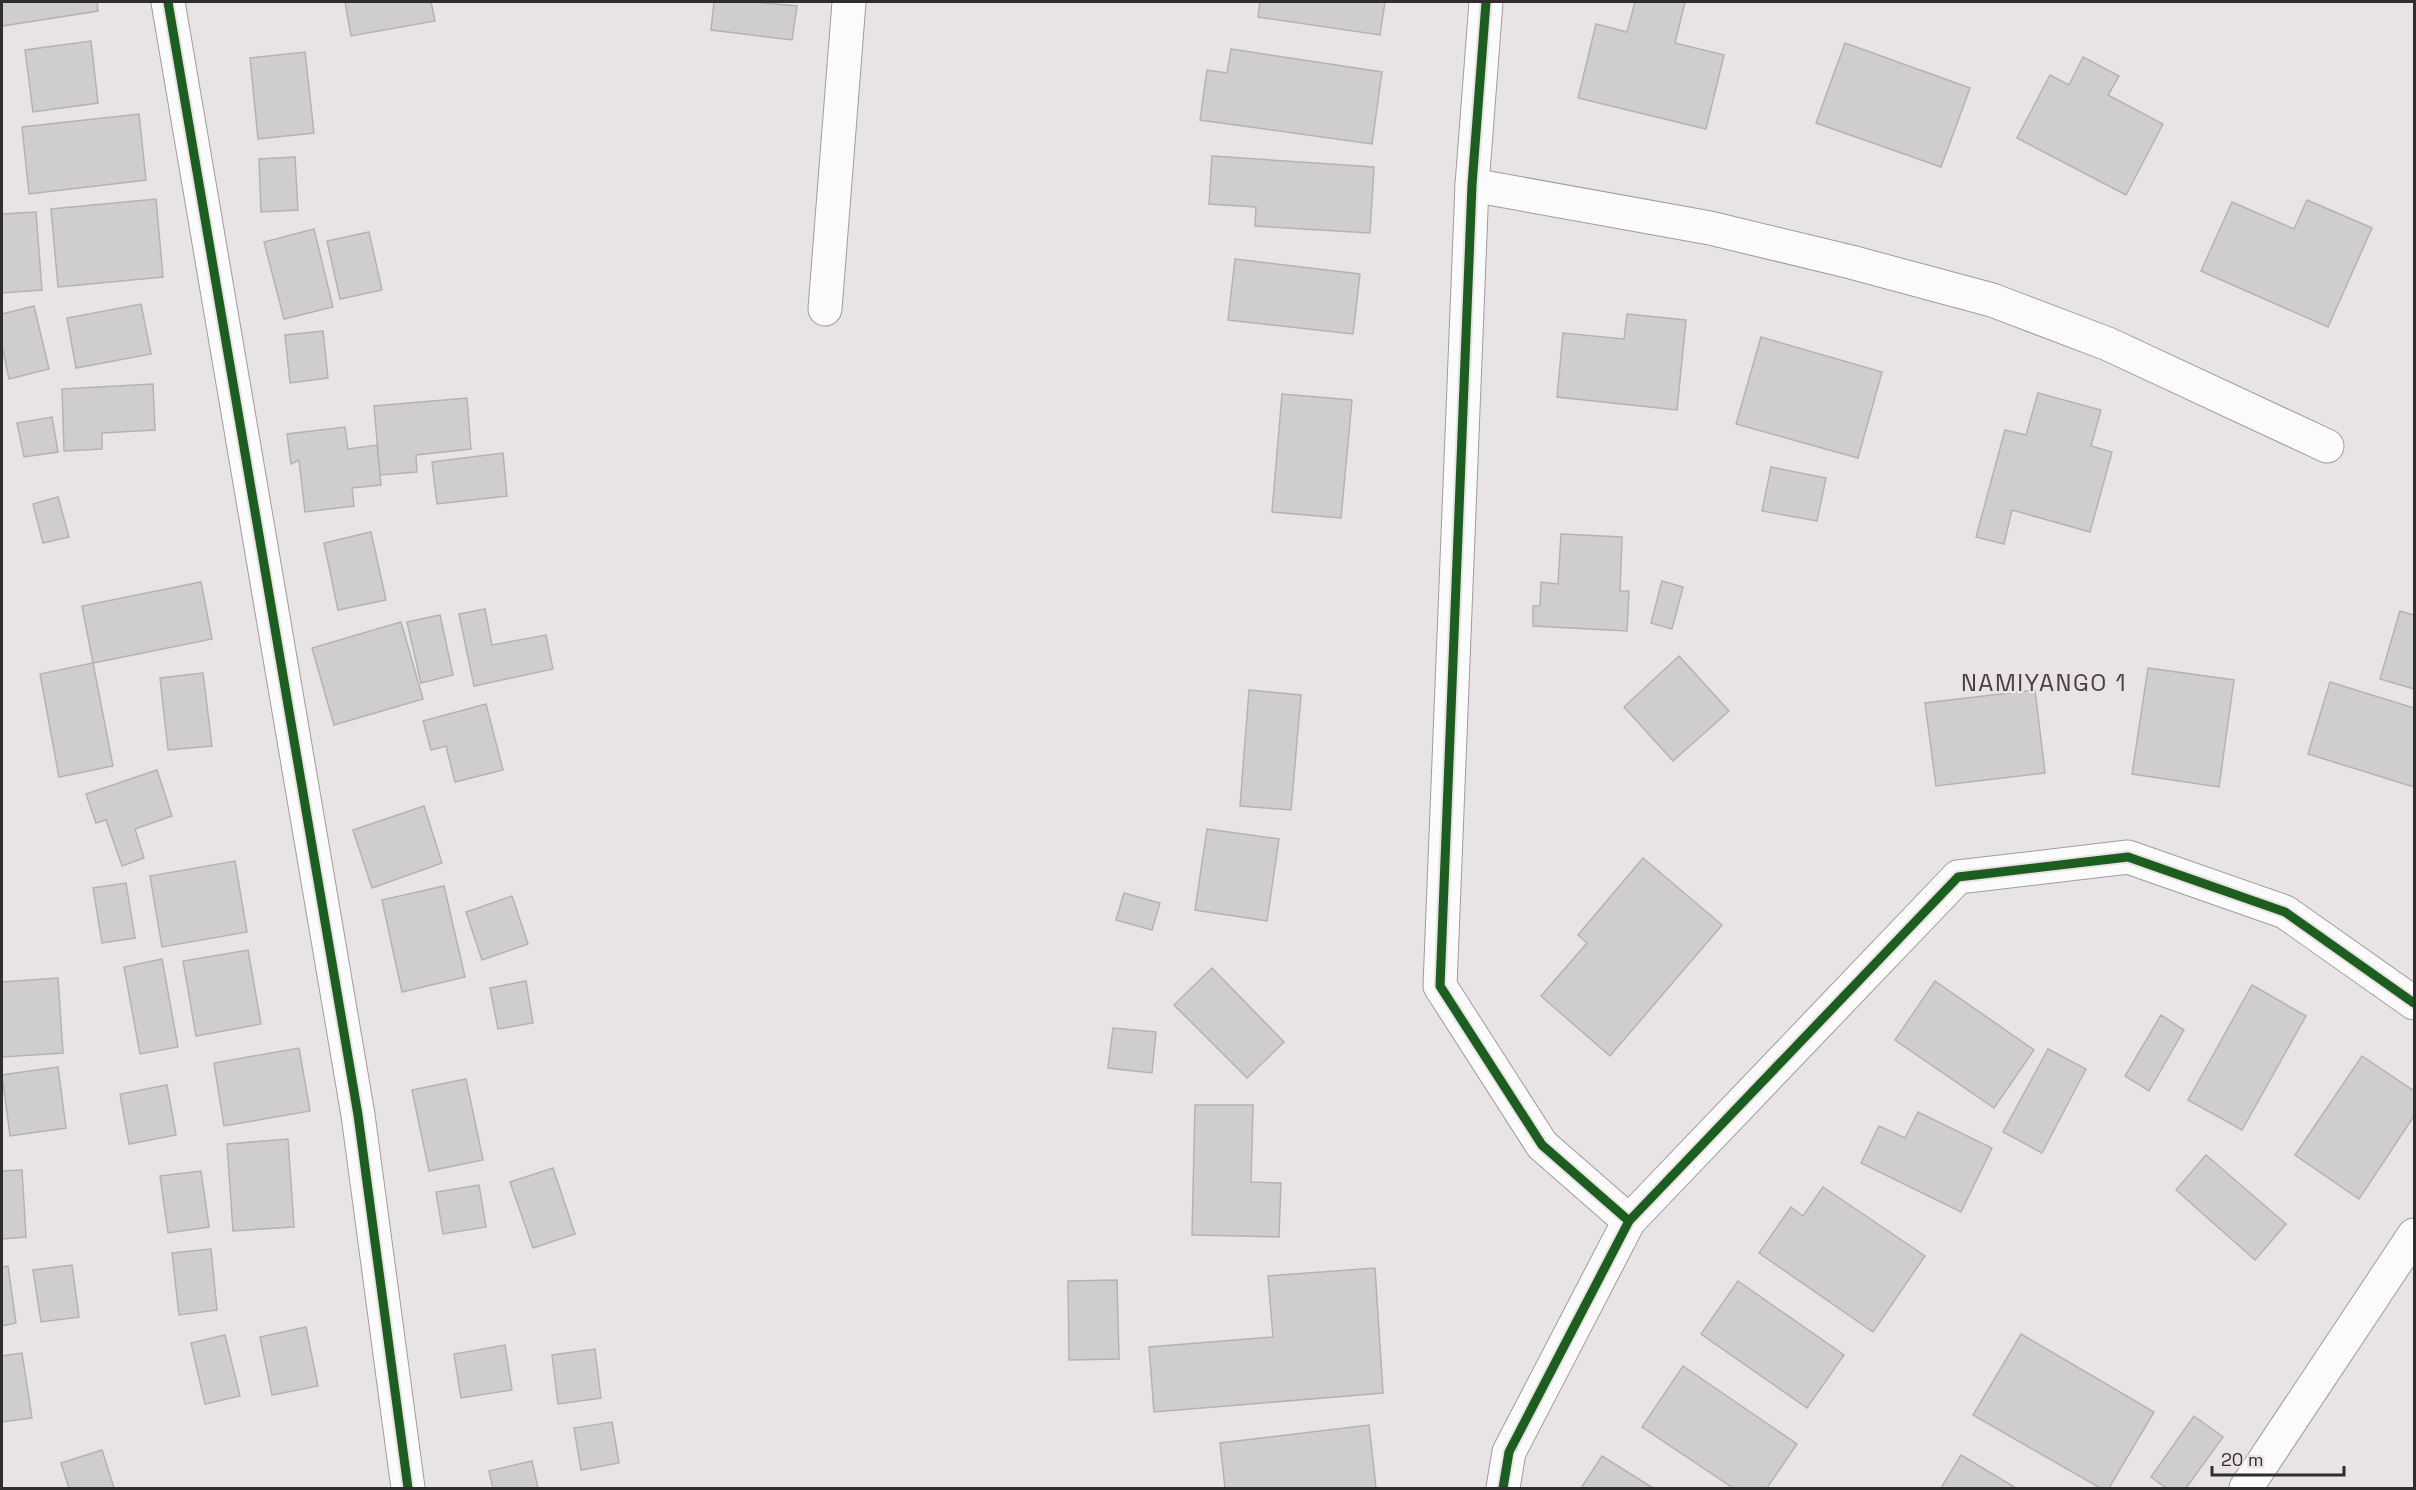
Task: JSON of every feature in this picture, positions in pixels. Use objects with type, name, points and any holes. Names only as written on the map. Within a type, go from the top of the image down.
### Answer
[{"type":"street","points":[[168,2],[358,1115],[408,1488]]},
{"type":"street","points":[[825,309],[849,2]]},
{"type":"street","points":[[1486,2],[1472,185],[1440,986],[1542,1145],[1629,1221]]},
{"type":"street","points":[[1472,185],[1710,228],[1851,262],[1992,300],[2108,344],[2327,446]]},
{"type":"street","points":[[1503,1488],[1509,1452],[1629,1221],[1958,877],[2128,857],[2285,912],[2415,1003]]},
{"type":"street","points":[[2246,1488],[2415,1235]]},
{"type":"building","points":[[2,2],[97,2],[98,11],[2,26]]},
{"type":"building","points":[[345,2],[431,2],[435,21],[351,36]]},
{"type":"building","points":[[714,2],[755,2],[797,6],[792,40],[711,30]]},
{"type":"building","points":[[1260,2],[1385,2],[1380,35],[1258,17]]},
{"type":"building","points":[[1635,2],[1685,2],[1675,43],[1724,55],[1706,129],[1578,98],[1596,24],[1627,32]]},
{"type":"building","points":[[91,41],[98,103],[33,112],[25,50]]},
{"type":"building","points":[[1845,43],[1970,88],[1941,167],[1816,123]]},
{"type":"building","points":[[1231,49],[1382,72],[1372,144],[1200,120],[1207,70],[1227,73]]},
{"type":"building","points":[[305,52],[314,133],[258,139],[250,58]]},
{"type":"building","points":[[2083,57],[2119,76],[2108,95],[2163,124],[2126,195],[2017,138],[2050,75],[2069,85]]},
{"type":"building","points":[[139,114],[146,180],[29,194],[22,127]]},
{"type":"building","points":[[1212,156],[1374,167],[1370,233],[1255,226],[1256,207],[1209,204]]},
{"type":"building","points":[[295,157],[298,210],[261,212],[259,159]]},
{"type":"building","points":[[156,199],[163,277],[58,287],[51,209]]},
{"type":"building","points":[[2307,200],[2372,228],[2328,327],[2201,271],[2232,202],[2294,229]]},
{"type":"building","points":[[36,212],[42,290],[2,293],[2,214]]},
{"type":"building","points":[[314,229],[333,307],[284,319],[264,242]]},
{"type":"building","points":[[369,232],[382,290],[340,299],[327,241]]},
{"type":"building","points":[[1235,259],[1360,274],[1353,334],[1228,320]]},
{"type":"building","points":[[141,304],[151,354],[76,368],[67,318]]},
{"type":"building","points":[[34,306],[49,369],[9,379],[2,346],[2,314]]},
{"type":"building","points":[[1627,314],[1686,320],[1677,410],[1557,397],[1563,333],[1624,339]]},
{"type":"building","points":[[323,331],[328,378],[290,383],[285,335]]},
{"type":"building","points":[[1761,337],[1882,372],[1858,458],[1736,424]]},
{"type":"building","points":[[153,384],[155,430],[102,433],[102,449],[64,451],[62,389]]},
{"type":"building","points":[[2038,393],[2101,410],[2091,446],[2112,452],[2090,532],[2012,510],[2004,544],[1976,537],[2005,430],[2026,435]]},
{"type":"building","points":[[1282,394],[1352,400],[1341,518],[1272,512]]},
{"type":"building","points":[[467,398],[471,449],[416,455],[417,472],[380,475],[374,406]]},
{"type":"building","points":[[52,417],[58,452],[24,457],[17,423]]},
{"type":"building","points":[[345,427],[348,449],[377,445],[381,485],[352,488],[354,506],[305,512],[299,460],[291,464],[287,434]]},
{"type":"building","points":[[503,453],[507,496],[437,504],[432,462]]},
{"type":"building","points":[[1771,467],[1826,478],[1817,521],[1762,511]]},
{"type":"building","points":[[58,497],[69,537],[43,543],[33,504]]},
{"type":"building","points":[[371,532],[386,600],[338,610],[324,543]]},
{"type":"building","points":[[1561,534],[1622,537],[1620,591],[1629,591],[1627,631],[1533,626],[1533,606],[1540,606],[1541,582],[1558,584]]},
{"type":"building","points":[[1662,581],[1683,587],[1672,629],[1651,623]]},
{"type":"building","points":[[201,582],[212,639],[93,663],[82,606]]},
{"type":"building","points":[[485,609],[492,645],[546,635],[553,669],[474,686],[459,614]]},
{"type":"building","points":[[2400,611],[2414,615],[2414,689],[2380,679]]},
{"type":"building","points":[[440,615],[453,675],[421,683],[407,622]]},
{"type":"building","points":[[401,622],[423,699],[334,725],[312,648]]},
{"type":"building","points":[[1679,656],[1729,711],[1673,761],[1624,707]]},
{"type":"building","points":[[93,663],[113,766],[59,777],[40,674]]},
{"type":"building","points":[[2148,668],[2234,680],[2219,787],[2132,774]]},
{"type":"building","points":[[203,673],[212,746],[168,750],[160,678]]},
{"type":"building","points":[[2330,682],[2414,708],[2414,787],[2308,754]]},
{"type":"building","points":[[1249,690],[1301,695],[1291,810],[1240,806]]},
{"type":"building","points":[[2035,690],[2045,773],[1936,786],[1925,703]]},
{"type":"building","points":[[486,704],[503,770],[455,782],[446,746],[431,750],[423,721]]},
{"type":"building","points":[[157,770],[172,816],[135,829],[144,858],[122,866],[106,820],[96,823],[86,794]]},
{"type":"building","points":[[424,806],[442,863],[372,888],[353,830]]},
{"type":"building","points":[[1207,829],[1279,839],[1267,921],[1195,910]]},
{"type":"building","points":[[1643,858],[1722,925],[1610,1056],[1541,996],[1587,943],[1578,935]]},
{"type":"building","points":[[235,861],[247,932],[162,947],[150,876]]},
{"type":"building","points":[[126,883],[135,938],[102,943],[93,888]]},
{"type":"building","points":[[444,886],[465,977],[402,992],[382,900]]},
{"type":"building","points":[[1124,893],[1160,903],[1152,930],[1116,920]]},
{"type":"building","points":[[512,896],[528,944],[482,960],[466,912]]},
{"type":"building","points":[[248,950],[261,1024],[196,1036],[183,961]]},
{"type":"building","points":[[162,959],[178,1047],[140,1054],[124,967]]},
{"type":"building","points":[[1212,968],[1284,1042],[1247,1078],[1174,1005]]},
{"type":"building","points":[[58,978],[63,1053],[2,1057],[2,982]]},
{"type":"building","points":[[526,981],[533,1023],[498,1029],[490,988]]},
{"type":"building","points":[[1935,981],[2034,1050],[1994,1108],[1895,1040]]},
{"type":"building","points":[[2252,985],[2306,1016],[2242,1130],[2188,1100]]},
{"type":"building","points":[[2161,1015],[2184,1030],[2149,1091],[2125,1076]]},
{"type":"building","points":[[1113,1028],[1156,1032],[1152,1073],[1108,1068]]},
{"type":"building","points":[[299,1048],[310,1111],[224,1126],[214,1063]]},
{"type":"building","points":[[2048,1049],[2086,1069],[2042,1153],[2003,1132]]},
{"type":"building","points":[[2362,1056],[2414,1091],[2414,1116],[2359,1199],[2295,1155]]},
{"type":"building","points":[[58,1067],[66,1128],[10,1136],[2,1075]]},
{"type":"building","points":[[466,1079],[483,1160],[429,1171],[412,1090]]},
{"type":"building","points":[[167,1085],[176,1135],[129,1144],[120,1094]]},
{"type":"building","points":[[1195,1105],[1253,1105],[1251,1182],[1281,1183],[1279,1237],[1192,1235]]},
{"type":"building","points":[[1918,1112],[1992,1148],[1961,1212],[1861,1163],[1879,1126],[1905,1138]]},
{"type":"building","points":[[288,1139],[294,1227],[233,1231],[227,1144]]},
{"type":"building","points":[[2206,1155],[2286,1224],[2255,1260],[2176,1190]]},
{"type":"building","points":[[553,1168],[575,1234],[533,1248],[510,1182]]},
{"type":"building","points":[[22,1170],[26,1237],[2,1239],[2,1171]]},
{"type":"building","points":[[201,1171],[209,1227],[168,1233],[160,1176]]},
{"type":"building","points":[[479,1185],[486,1227],[443,1234],[436,1192]]},
{"type":"building","points":[[1823,1187],[1925,1256],[1873,1332],[1759,1253],[1791,1207],[1803,1216]]},
{"type":"building","points":[[211,1249],[217,1310],[179,1315],[172,1253]]},
{"type":"building","points":[[72,1265],[79,1317],[41,1322],[33,1270]]},
{"type":"building","points":[[8,1266],[16,1323],[2,1326],[2,1267]]},
{"type":"building","points":[[1375,1268],[1383,1393],[1154,1412],[1149,1347],[1273,1337],[1268,1276]]},
{"type":"building","points":[[1117,1280],[1119,1359],[1069,1360],[1068,1281]]},
{"type":"building","points":[[1738,1281],[1844,1355],[1807,1408],[1701,1334]]},
{"type":"building","points":[[306,1327],[318,1386],[272,1395],[260,1337]]},
{"type":"building","points":[[2021,1334],[2154,1412],[2109,1488],[2100,1488],[1973,1415]]},
{"type":"building","points":[[225,1335],[240,1396],[205,1404],[191,1343]]},
{"type":"building","points":[[505,1345],[512,1390],[461,1398],[454,1354]]},
{"type":"building","points":[[595,1349],[601,1398],[558,1404],[552,1355]]},
{"type":"building","points":[[22,1353],[32,1418],[2,1422],[2,1356]]},
{"type":"building","points":[[1683,1366],[1797,1444],[1767,1488],[1733,1488],[1642,1427]]},
{"type":"building","points":[[2194,1416],[2223,1437],[2186,1488],[2166,1488],[2151,1477]]},
{"type":"building","points":[[612,1422],[619,1463],[581,1470],[574,1428]]},
{"type":"building","points":[[1369,1425],[1376,1488],[1225,1488],[1220,1443]]},
{"type":"building","points":[[102,1450],[114,1488],[69,1488],[61,1463]]},
{"type":"building","points":[[1961,1455],[2016,1488],[1941,1488]]},
{"type":"building","points":[[1602,1456],[1653,1488],[1581,1488]]},
{"type":"building","points":[[532,1461],[538,1488],[493,1488],[489,1471]]},
{"type":"cycle path","points":[[168,2],[358,1115],[408,1488]]},
{"type":"cycle path","points":[[1486,2],[1472,185],[1440,986],[1542,1145],[1629,1221]]},
{"type":"cycle path","points":[[1503,1488],[1509,1452],[1629,1221],[1958,877],[2128,857],[2285,912],[2414,1003]]},
{"type":"district","name":"NAMIYANGO 1","points":[[2044,683]]}]
